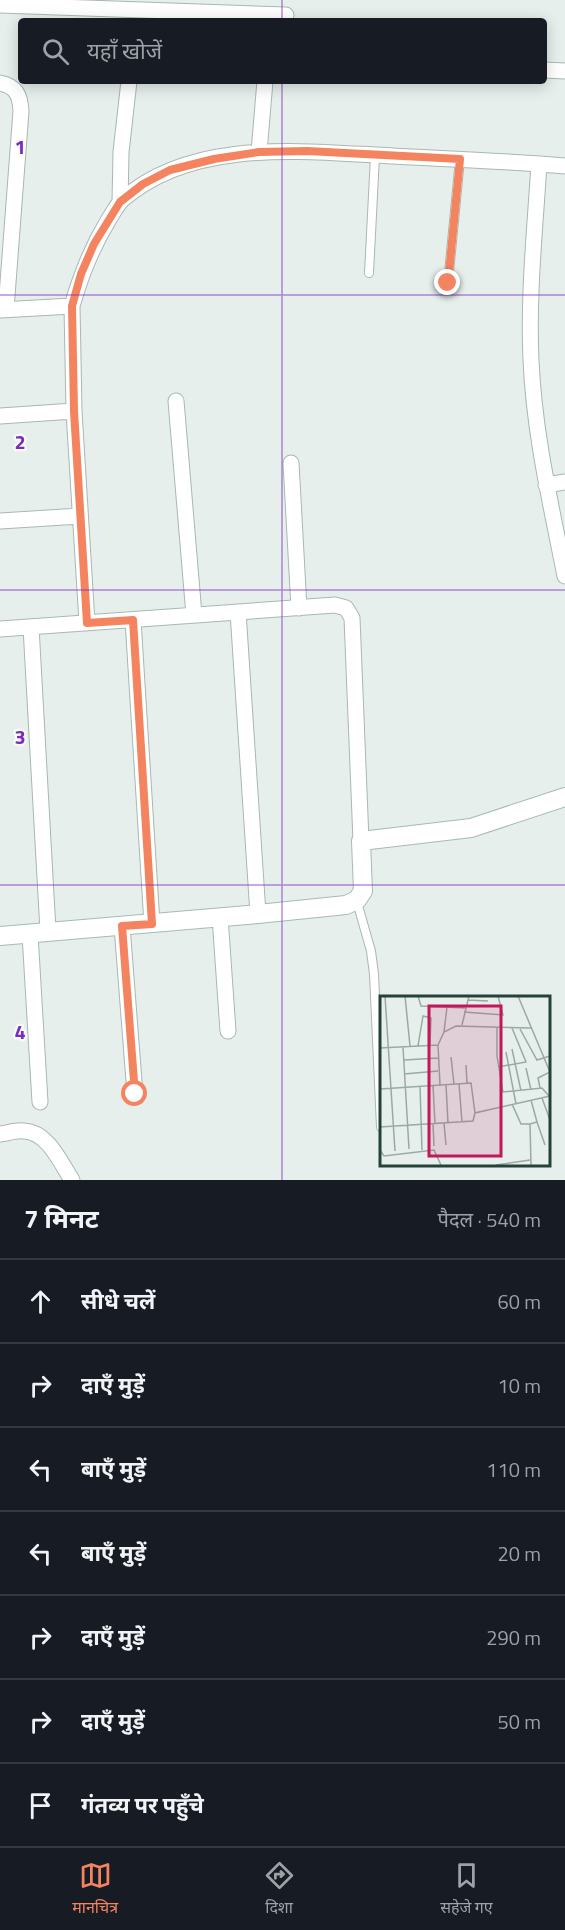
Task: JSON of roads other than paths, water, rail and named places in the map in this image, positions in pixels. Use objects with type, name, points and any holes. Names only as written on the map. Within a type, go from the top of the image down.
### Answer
[{"type":"street","points":[[0,5],[65,3],[145,10],[229,6],[287,12]]},
{"type":"street","points":[[547,70],[565,71]]},
{"type":"street","points":[[0,83],[9,85],[15,90],[20,99],[21,111],[3,310],[72,306]]},
{"type":"street","points":[[120,202],[121,152],[129,84]]},
{"type":"street","points":[[259,152],[264,84]]},
{"type":"street","points":[[87,623],[74,411],[72,306],[81,274],[94,244],[120,202],[143,184],[170,170],[214,159],[259,152],[307,151],[565,166]]},
{"type":"street","points":[[539,164],[531,360],[546,485],[565,576]]},
{"type":"street","points":[[176,401],[194,615]]},
{"type":"street","points":[[0,416],[74,411]]},
{"type":"street","points":[[291,463],[299,608]]},
{"type":"street","points":[[546,485],[565,482]]},
{"type":"street","points":[[0,521],[80,516]]},
{"type":"street","points":[[0,629],[335,605],[346,608],[352,618],[363,891],[357,900],[346,905],[0,936]]},
{"type":"street","points":[[238,612],[258,914]]},
{"type":"street","points":[[133,620],[152,924]]},
{"type":"street","points":[[31,627],[39,932],[40,1102]]},
{"type":"street","points":[[361,841],[471,828],[565,797]]},
{"type":"street","points":[[220,917],[228,1031]]},
{"type":"street","points":[[122,926],[135,1094]]},
{"type":"street","points":[[0,1134],[24,1131],[38,1134],[50,1145],[72,1180]]},
{"type":"lane","points":[[369,273],[375,156]]},
{"type":"lane","points":[[448,283],[460,159]]},
{"type":"lane","points":[[357,900],[371,951],[374,974],[380,1105]]}]
